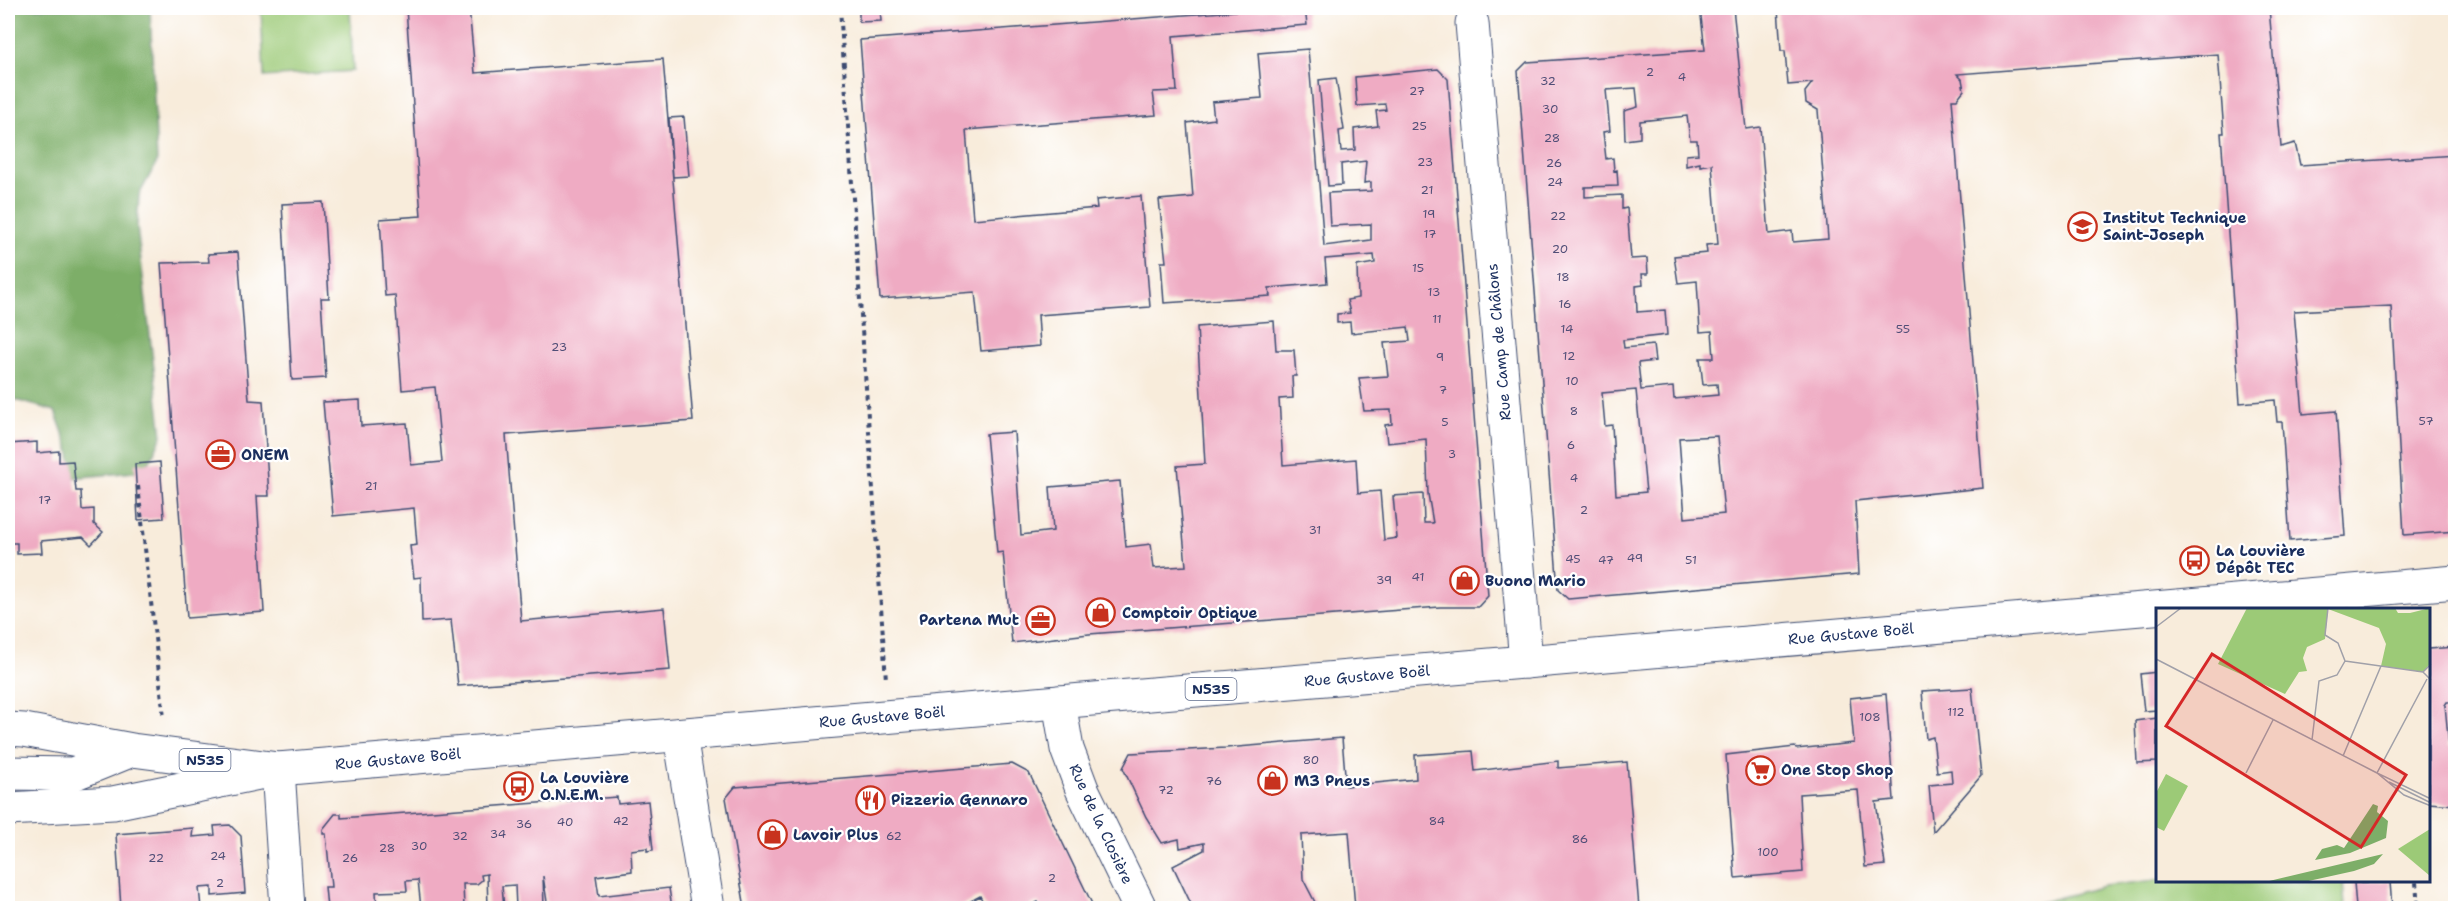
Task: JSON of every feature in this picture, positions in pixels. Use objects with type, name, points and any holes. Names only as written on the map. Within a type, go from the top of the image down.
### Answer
[{"type":"main road","name":"Rue Camp de Châlons","points":[[1472,23],[1526,662]]},
{"type":"main road","name":"Rue Gustave Boël","points":[[8,809],[113,803],[278,769],[2456,582]]},
{"type":"main road","name":"Rue de la Closière","points":[[1059,702],[1067,749],[1082,789],[1140,909]]},
{"type":"main road","name":"Rue Gustave Boël","points":[[8,729],[132,750],[278,769]]},
{"type":"main road","points":[[680,735],[708,909]]},
{"type":"main road","name":"Rue Gustave Boël","points":[[8,773],[73,774],[132,750]]},
{"type":"main road","points":[[278,769],[287,909]]},
{"type":"path","points":[[840,8],[889,717]]},
{"type":"path","points":[[138,486],[168,754]]},
{"type":"path","points":[[2416,883],[2418,909]]},
{"type":"green space","points":[[8,8],[150,8],[157,162],[139,195],[137,227],[162,436],[149,463],[134,472],[72,478],[70,452],[55,411],[8,398]]},
{"type":"green space","points":[[261,8],[350,8],[353,71],[264,77]]},
{"type":"green space","points":[[2156,880],[2156,883],[2343,883],[2345,908],[2019,908],[2104,886]]},
{"type":"building","points":[[406,8],[469,8],[475,73],[663,59],[693,421],[506,435],[521,621],[664,608],[670,670],[458,686],[451,620],[422,622],[421,577],[414,578],[410,546],[417,545],[414,508],[333,516],[323,402],[360,400],[361,426],[407,423],[411,465],[442,462],[435,387],[402,390],[395,295],[385,296],[380,219],[421,216]]},
{"type":"building","points":[[859,8],[880,8],[881,21],[859,22]]},
{"type":"building","points":[[895,8],[946,8],[946,9],[896,13]]},
{"type":"building","points":[[1275,8],[1305,8],[1307,25],[1173,36],[1177,91],[1153,92],[1156,115],[966,130],[973,219],[1097,208],[1096,200],[1141,196],[1150,307],[1038,315],[1040,346],[981,351],[975,292],[880,299],[860,40]]},
{"type":"building","points":[[1700,8],[1733,8],[1746,129],[1760,127],[1769,234],[1792,231],[1793,242],[1828,239],[1818,110],[1806,103],[1805,92],[1812,83],[1788,85],[1785,51],[1781,51],[1778,8],[2269,8],[2281,147],[2295,143],[2300,165],[2456,155],[2456,531],[2404,535],[2391,306],[2294,311],[2303,414],[2336,411],[2345,536],[2290,541],[2282,422],[2277,422],[2275,400],[2240,403],[2221,133],[2224,133],[2218,54],[1957,74],[1962,79],[1964,90],[1957,99],[1952,99],[1983,488],[1855,501],[1859,574],[1568,599],[1558,590],[1518,71],[1527,62],[1705,50]],"holes":[[[1636,88],[1638,107],[1624,111],[1625,140],[1640,138],[1640,121],[1687,116],[1690,140],[1697,140],[1698,154],[1686,155],[1686,166],[1700,163],[1700,166],[1712,164],[1718,244],[1706,245],[1707,253],[1674,256],[1678,283],[1697,281],[1700,332],[1712,331],[1714,358],[1700,358],[1703,385],[1717,384],[1718,395],[1674,399],[1673,387],[1641,390],[1638,363],[1655,361],[1653,345],[1624,348],[1623,340],[1667,335],[1665,310],[1637,312],[1636,286],[1643,285],[1642,274],[1648,274],[1647,258],[1631,259],[1627,208],[1622,209],[1622,195],[1585,197],[1585,187],[1618,186],[1617,170],[1614,171],[1613,158],[1606,159],[1603,132],[1610,131],[1606,90]],[[1636,390],[1646,492],[1616,495],[1612,425],[1605,426],[1602,393]],[[1717,436],[1724,514],[1685,518],[1679,438]]]},
{"type":"building","points":[[1308,49],[1324,246],[1371,240],[1371,224],[1330,226],[1328,193],[1371,191],[1371,182],[1364,183],[1366,161],[1341,164],[1342,185],[1328,186],[1319,80],[1336,78],[1344,130],[1339,131],[1341,151],[1355,150],[1354,129],[1378,126],[1376,111],[1386,110],[1385,104],[1357,106],[1355,77],[1438,69],[1448,79],[1488,596],[1478,607],[1440,607],[1089,634],[1012,643],[1003,552],[997,553],[986,434],[1014,432],[1021,535],[1053,531],[1050,487],[1120,481],[1126,547],[1151,544],[1154,568],[1186,566],[1177,466],[1205,464],[1197,327],[1274,321],[1276,350],[1294,350],[1296,376],[1292,376],[1293,398],[1279,399],[1283,465],[1356,459],[1358,493],[1380,491],[1384,540],[1397,538],[1393,496],[1423,494],[1424,523],[1433,523],[1428,494],[1426,439],[1387,443],[1385,425],[1392,424],[1391,410],[1364,411],[1359,378],[1388,376],[1384,343],[1410,341],[1408,327],[1351,333],[1350,322],[1337,323],[1337,314],[1350,313],[1347,300],[1358,298],[1357,266],[1375,263],[1374,255],[1325,259],[1327,283],[1269,288],[1270,296],[1164,303],[1161,262],[1166,262],[1159,200],[1193,197],[1187,123],[1214,119],[1212,102],[1262,98],[1258,53]]},
{"type":"building","points":[[684,117],[689,176],[673,177],[669,118]]},
{"type":"building","points":[[323,202],[329,298],[321,298],[326,378],[292,380],[282,204]]},
{"type":"building","name":"ONEM","points":[[238,252],[249,400],[263,401],[269,496],[257,496],[264,612],[187,618],[161,263],[209,262],[208,254]]},
{"type":"building","points":[[37,442],[37,453],[59,451],[59,462],[73,461],[76,491],[81,491],[82,510],[94,509],[94,524],[103,532],[91,545],[83,537],[41,541],[42,553],[17,554],[17,543],[8,543],[8,444]]},
{"type":"building","points":[[160,462],[164,518],[138,520],[135,464]]},
{"type":"building","points":[[2456,647],[2456,702],[2447,702],[2445,705],[2449,747],[2456,746],[2456,805],[2430,803],[2430,649]]},
{"type":"building","points":[[2156,672],[2156,710],[2144,711],[2140,674]]},
{"type":"building","points":[[1972,688],[1981,776],[1933,832],[1929,785],[1952,783],[1951,770],[1937,772],[1933,737],[1926,739],[1922,691]]},
{"type":"building","points":[[1886,694],[1894,800],[1876,802],[1885,865],[1865,867],[1858,790],[1799,794],[1803,872],[1735,878],[1726,755],[1854,743],[1850,698]]},
{"type":"building","points":[[2156,718],[2156,762],[2137,763],[2135,721]]},
{"type":"building","points":[[1342,738],[1346,786],[1416,779],[1415,755],[1473,751],[1475,771],[1558,761],[1558,768],[1627,762],[1639,908],[1355,908],[1349,832],[1301,835],[1303,879],[1318,908],[1193,908],[1173,866],[1204,850],[1204,843],[1180,848],[1179,839],[1162,843],[1146,817],[1123,768],[1131,753]]},
{"type":"building","points":[[1012,764],[1029,773],[1094,908],[1041,908],[1038,902],[1024,908],[986,908],[980,896],[958,908],[745,908],[726,798],[735,787]]},
{"type":"building","points":[[617,797],[618,804],[648,801],[653,850],[647,851],[647,848],[631,850],[632,871],[596,876],[599,896],[669,888],[672,908],[548,908],[543,876],[544,908],[516,908],[515,885],[502,886],[504,908],[488,908],[487,874],[481,875],[482,880],[477,884],[463,884],[464,908],[421,908],[418,880],[406,881],[407,891],[376,892],[377,908],[327,908],[325,887],[331,887],[326,834],[323,834],[323,829],[335,814],[341,814],[341,818]]},
{"type":"building","points":[[230,825],[241,836],[245,893],[212,896],[212,887],[199,888],[201,908],[121,908],[116,834],[193,828],[192,837],[215,835],[214,826]]},
{"type":"building","points":[[2354,883],[2390,883],[2392,908],[2356,908]]},
{"type":"place","name":"Institut Technique Saint-Joseph","points":[[2082,227]]},
{"type":"place","name":"ONEM","points":[[220,455]]},
{"type":"place","name":"La Louvière Dépôt TEC","points":[[2195,560]]},
{"type":"place","name":"Buono Mario","points":[[1464,581]]},
{"type":"place","name":"Comptoir Optique","points":[[1101,613]]},
{"type":"place","name":"Partena Mut","points":[[1040,620]]},
{"type":"place","name":"One Stop Shop","points":[[1760,770]]},
{"type":"place","name":"M3 Pneus","points":[[1273,781]]},
{"type":"place","name":"La Louvière O.N.E.M.","points":[[519,787]]},
{"type":"place","name":"Pizzeria Gennaro","points":[[870,800]]},
{"type":"place","name":"Lavoir Plus","points":[[772,835]]}]
